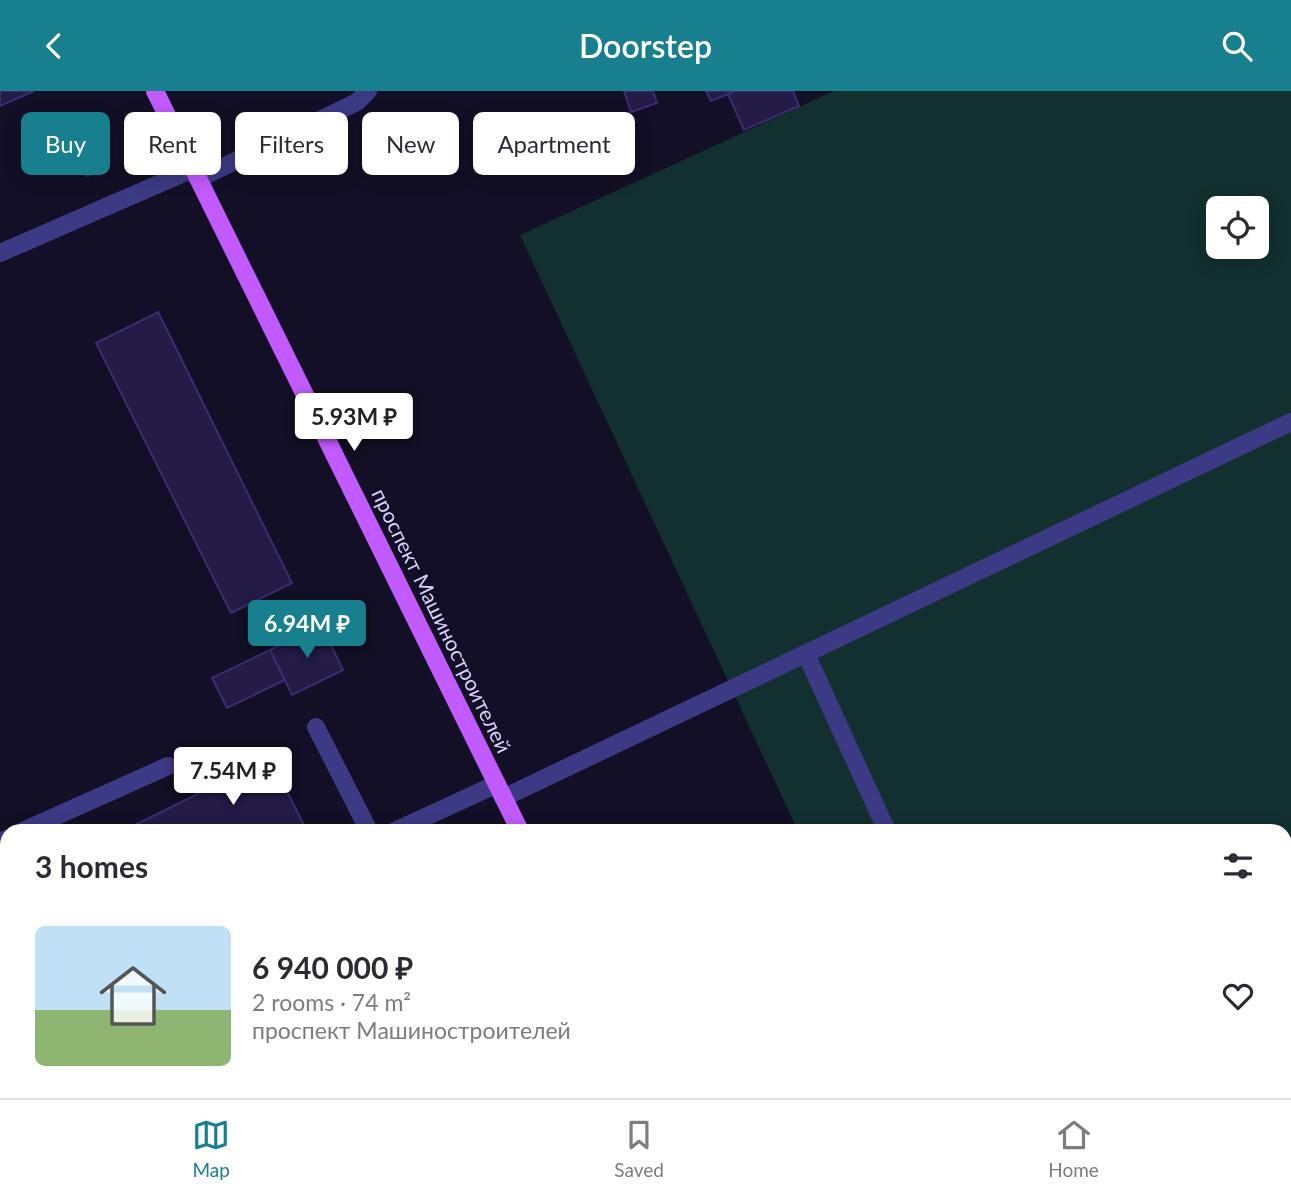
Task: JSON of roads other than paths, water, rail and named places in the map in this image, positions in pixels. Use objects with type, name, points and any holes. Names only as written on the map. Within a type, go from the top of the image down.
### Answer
[{"type":"main road","name":"проспект Машиностроителей","points":[[155,91],[165,112]]},
{"type":"main road","name":"проспект Машиностроителей","points":[[195,175],[516,824]]},
{"type":"lane","points":[[221,162],[357,102],[368,91]]},
{"type":"lane","points":[[0,253],[193,175]]},
{"type":"lane","points":[[413,824],[500,791],[806,654],[1291,422]]},
{"type":"lane","points":[[806,654],[884,824]]},
{"type":"lane","points":[[317,727],[366,824]]},
{"type":"lane","points":[[39,824],[168,766]]}]
